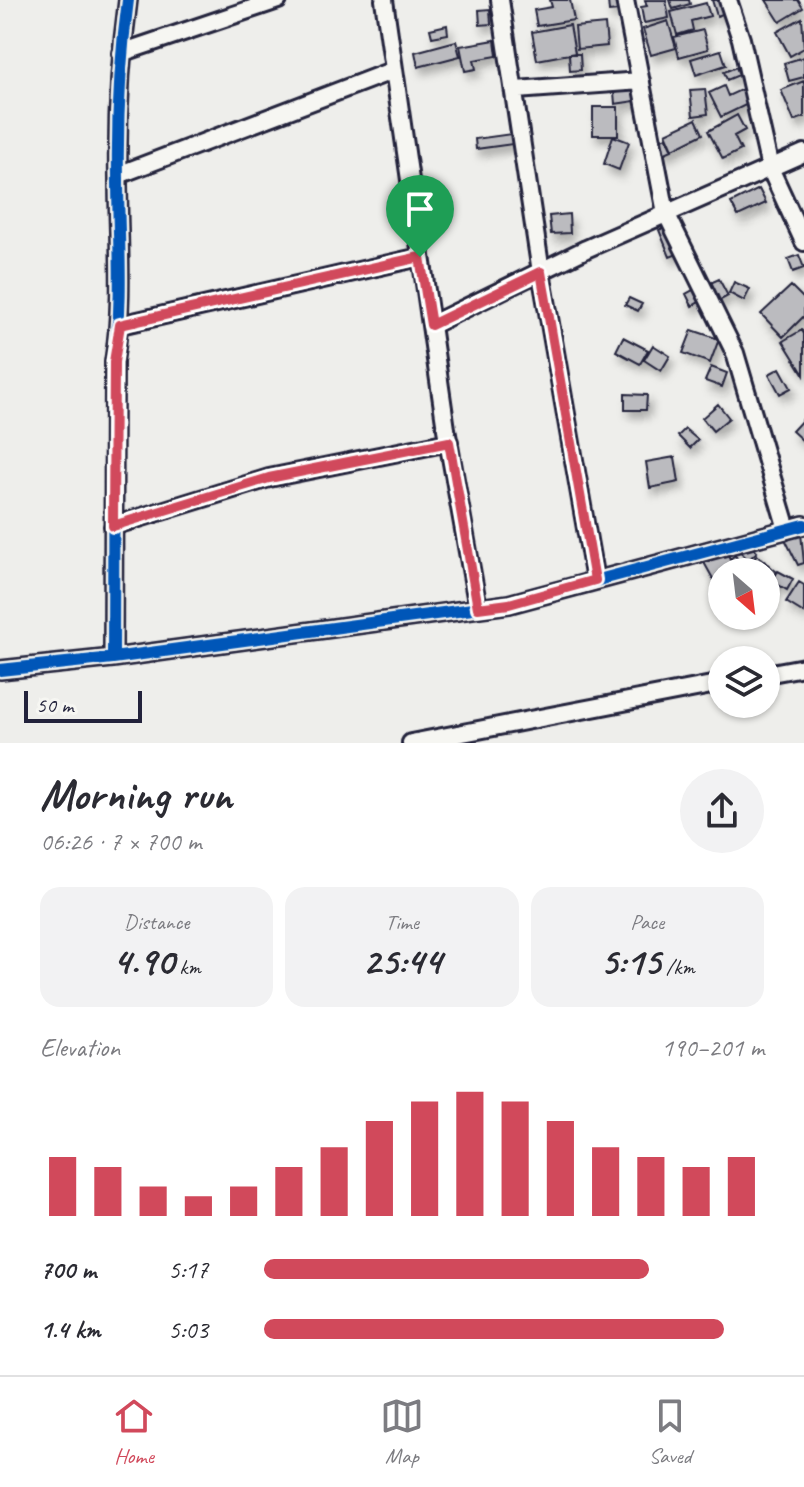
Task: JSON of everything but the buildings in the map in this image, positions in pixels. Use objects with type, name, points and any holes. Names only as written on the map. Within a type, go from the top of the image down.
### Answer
[{"type":"street","points":[[113,658],[114,362],[120,325],[118,175],[121,53],[128,0]]},
{"type":"street","points":[[121,53],[278,0]]},
{"type":"street","points":[[384,0],[420,257],[478,608]]},
{"type":"street","points":[[500,0],[516,90],[541,272],[595,580]]},
{"type":"street","points":[[0,670],[113,658],[509,604],[796,527],[735,353],[666,213],[625,0]]},
{"type":"street","points":[[728,0],[741,39],[770,168],[804,242]]},
{"type":"street","points":[[118,175],[394,70]]},
{"type":"street","points":[[516,90],[641,81]]},
{"type":"street","points":[[431,325],[666,213],[804,153]]},
{"type":"street","points":[[120,325],[420,257]]},
{"type":"street","points":[[113,526],[269,478],[449,442]]},
{"type":"street","points":[[780,671],[804,667]]},
{"type":"street","points":[[411,743],[708,686]]},
{"type":"cycle path","points":[[113,658],[114,362],[120,293],[118,133],[128,0]]},
{"type":"cycle path","points":[[0,670],[113,658],[509,604],[804,525]]},
{"type":"route","points":[[420,257],[431,325],[541,272],[595,580],[509,604],[478,608],[449,442],[269,478],[113,526],[114,362],[120,325],[420,257]]}]
